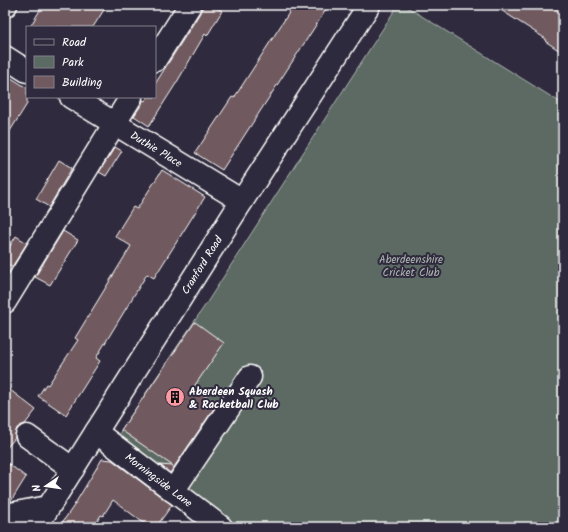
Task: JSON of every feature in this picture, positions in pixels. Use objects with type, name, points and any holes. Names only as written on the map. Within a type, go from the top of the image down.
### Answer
[{"type":"street","points":[[156,58],[190,5]]},
{"type":"street","name":"Cranford Road","points":[[36,527],[242,201],[369,5]]},
{"type":"street","points":[[5,57],[26,69]]},
{"type":"street","name":"Duthie Place","points":[[73,98],[242,201]]},
{"type":"street","points":[[5,302],[130,98]]},
{"type":"street","points":[[173,491],[250,377]]},
{"type":"street","name":"Morningside Lane","points":[[96,432],[221,527]]},
{"type":"street","points":[[27,436],[73,469]]},
{"type":"street","points":[[5,515],[48,508]]},
{"type":"green space","name":"Aberdeenshire Cricket Club","points":[[398,5],[404,5],[563,104],[563,527],[221,527],[115,446],[121,430],[206,304]]},
{"type":"building","points":[[43,5],[107,5],[94,26],[31,26]]},
{"type":"building","points":[[205,5],[213,5],[222,11],[207,36],[205,34],[149,126],[134,116],[143,100],[145,101],[147,98],[156,98],[156,82]]},
{"type":"building","points":[[294,5],[329,5],[222,170],[195,153],[232,97],[234,98]]},
{"type":"building","points":[[493,5],[555,5],[563,10],[563,53],[545,41],[546,39]]},
{"type":"building","points":[[5,74],[26,87],[27,104],[5,139]]},
{"type":"building","points":[[115,147],[122,151],[106,176],[99,172]]},
{"type":"building","points":[[59,160],[72,168],[49,207],[36,199]]},
{"type":"building","points":[[162,170],[205,197],[154,278],[147,274],[96,358],[100,361],[66,415],[38,396],[46,384],[48,385],[78,340],[75,338],[131,246],[115,236],[133,207],[137,209]]},
{"type":"building","points":[[63,231],[78,240],[50,285],[35,277]]},
{"type":"building","points":[[16,236],[27,243],[12,267],[5,262],[5,254]]},
{"type":"building","name":"Aberdeen Squash & Racketball Club","points":[[195,322],[224,343],[193,388],[217,404],[170,473],[160,465],[173,466],[121,430]]},
{"type":"building","points":[[5,386],[36,410],[25,424],[17,428],[15,438],[5,450]]},
{"type":"building","points":[[102,459],[112,460],[172,505],[156,527],[149,527],[113,500],[103,516],[101,515],[96,523],[93,522],[90,527],[59,527]]},
{"type":"building","points":[[5,461],[26,477],[11,501],[5,502]]},
{"type":"place","name":"Aberdeen Squash & Racketball Club","points":[[175,397]]}]
